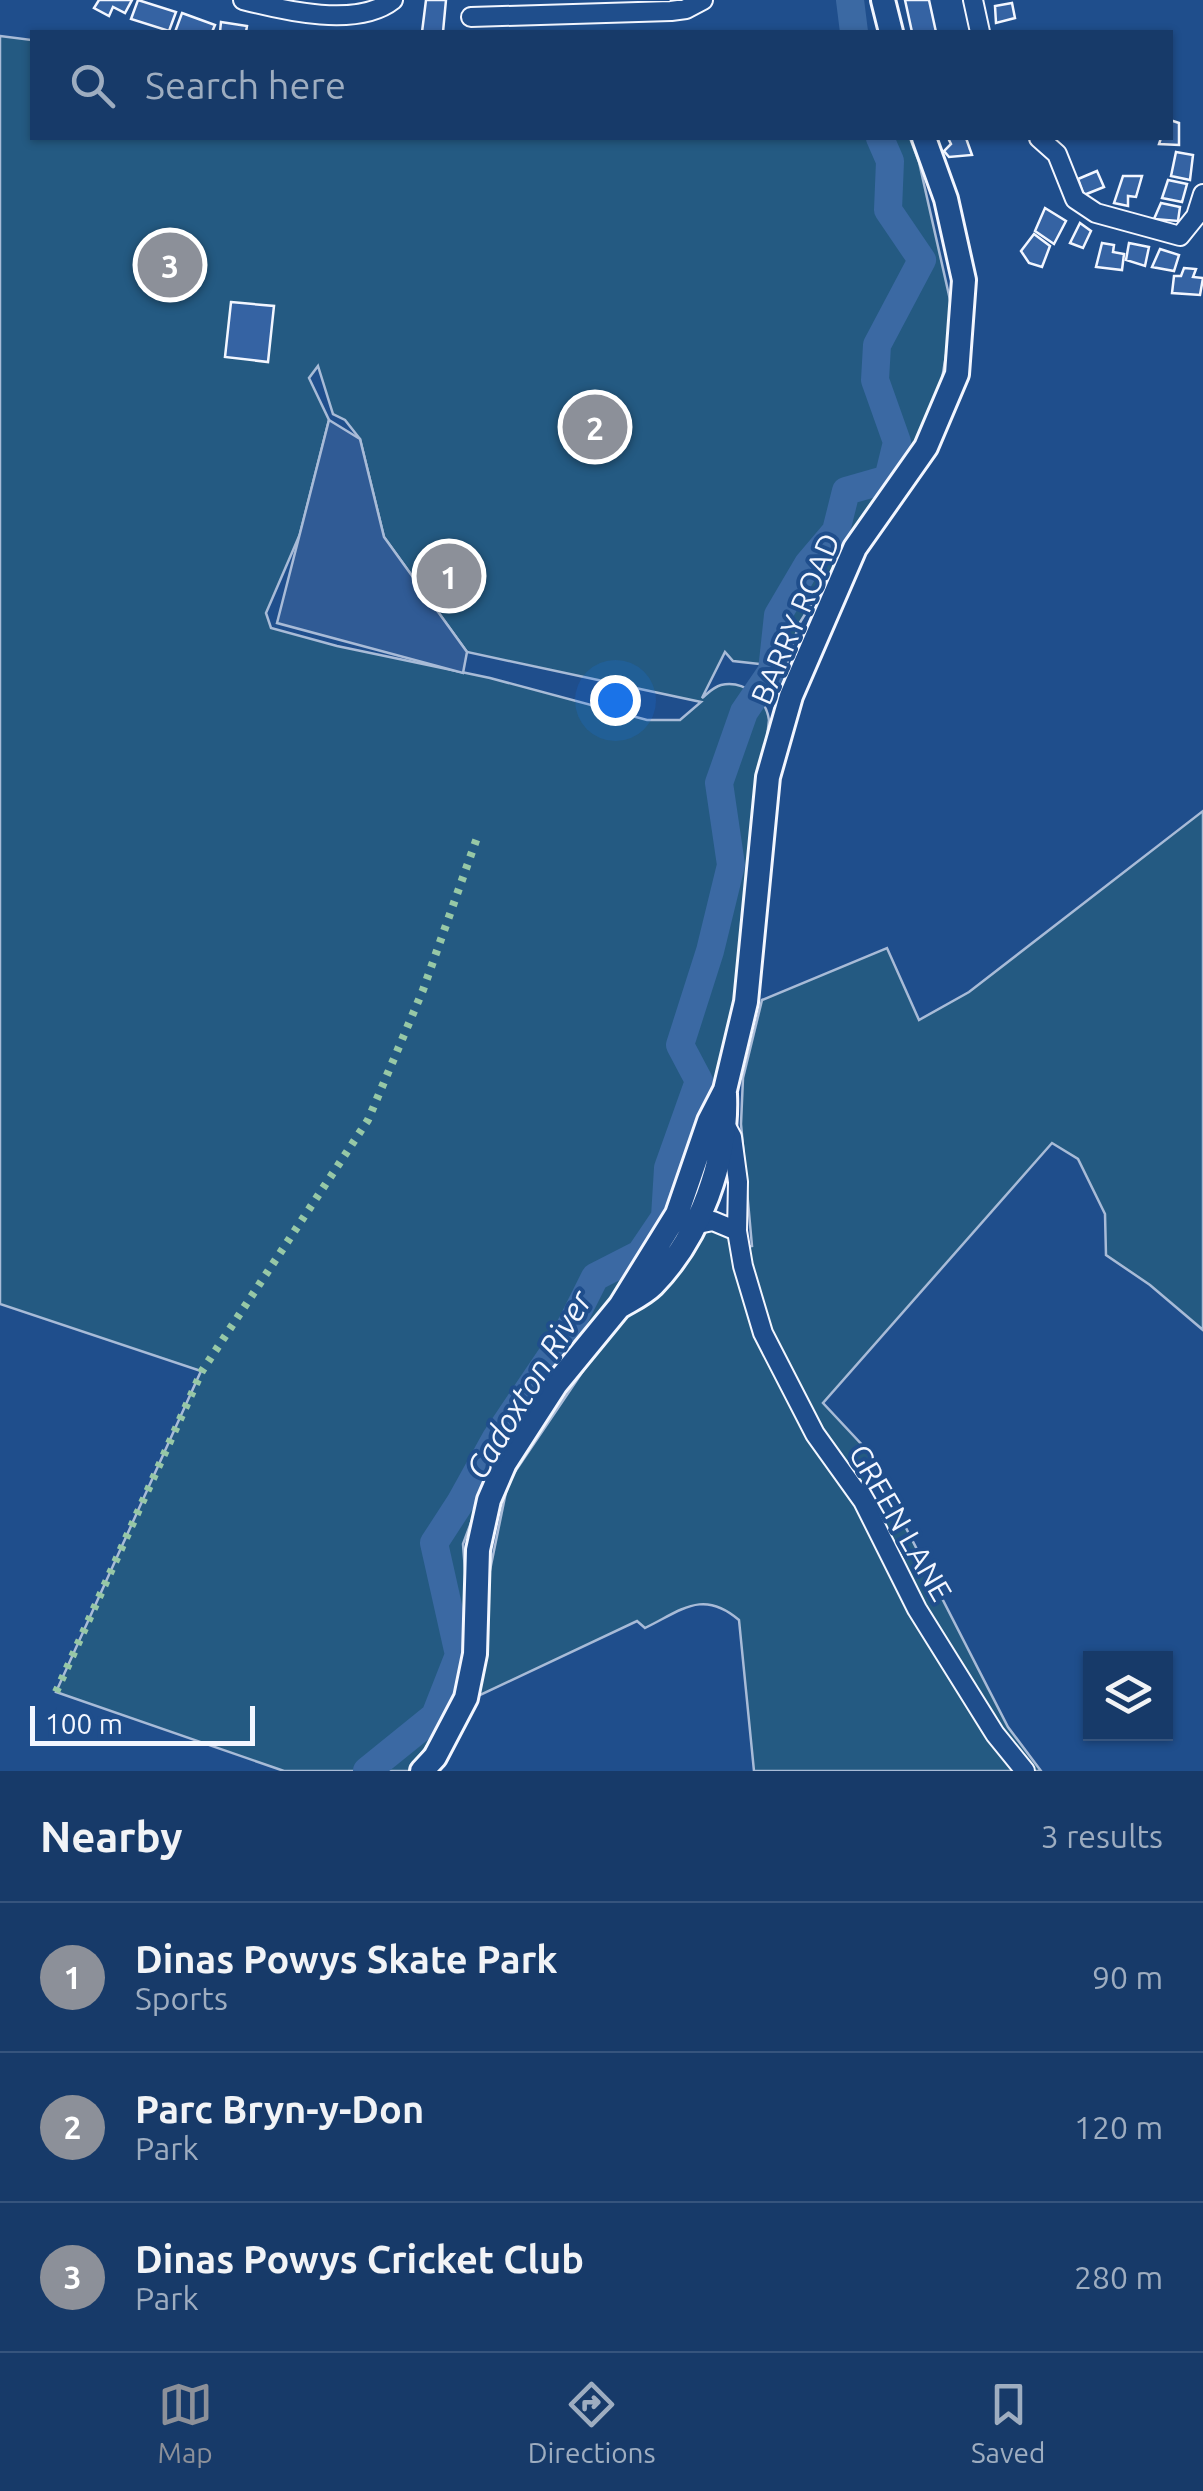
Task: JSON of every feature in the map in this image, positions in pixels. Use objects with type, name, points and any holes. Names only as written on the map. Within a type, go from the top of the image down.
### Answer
[{"type":"main road","points":[[883,0],[890,30]]},
{"type":"main road","name":"BARRY ROAD","points":[[422,1771],[435,1757],[466,1698],[475,1654],[478,1550],[489,1500],[505,1463],[556,1384],[620,1306],[677,1214],[709,1120],[725,1090],[746,1002],[768,778],[790,696],[855,548],[926,448],[957,374],[964,280],[946,199],[925,140]]},
{"type":"main road","name":"BARRY ROAD","points":[[620,1306],[651,1287],[694,1225],[726,1125],[725,1090]]},
{"type":"street","points":[[243,0],[358,15],[376,12],[393,0]]},
{"type":"street","points":[[471,18],[671,11],[703,0]]},
{"type":"street","points":[[973,0],[980,30]]},
{"type":"street","points":[[1042,140],[1057,154],[1075,199],[1096,212],[1180,236],[1196,216],[1203,194]]},
{"type":"street","name":"GREEN LANE","points":[[726,1125],[732,1138],[738,1182],[738,1231],[744,1266],[763,1333],[816,1434],[863,1500],[917,1609],[995,1734],[1025,1771]]},
{"type":"street","points":[[690,1180],[713,1174],[738,1182]]},
{"type":"street","points":[[694,1225],[713,1221],[738,1231]]},
{"type":"shaded area","points":[[0,36],[30,40],[30,140],[911,140],[953,313],[936,415],[866,515],[799,624],[786,667],[733,661],[725,652],[702,698],[718,686],[738,685],[759,698],[769,720],[737,1003],[715,1086],[684,1181],[624,1281],[534,1398],[472,1520],[463,1544],[467,1597],[465,1654],[455,1696],[446,1719],[409,1771],[284,1771],[56,1692],[201,1371],[0,1304]],"holes":[[[318,366],[333,414],[345,420],[360,439],[384,537],[467,652],[701,702],[680,720],[647,720],[490,678],[271,628],[266,613],[300,534],[329,420],[309,378]]]},
{"type":"shaded area","points":[[329,420],[360,439],[384,537],[467,652],[463,673],[277,623]]},
{"type":"shaded area","points":[[1203,811],[1203,1330],[1150,1285],[1106,1255],[1105,1214],[1078,1159],[1052,1143],[823,1403],[865,1448],[1008,1727],[1041,1771],[754,1771],[739,1620],[703,1604],[682,1609],[645,1628],[637,1621],[476,1697],[489,1575],[508,1482],[610,1331],[640,1303],[700,1233],[713,1227],[729,1233],[737,1249],[752,1246],[741,1124],[743,1078],[762,1000],[887,948],[919,1020],[969,992]]},
{"type":"building","points":[[99,0],[132,0],[125,13],[113,7],[109,16],[94,8]]},
{"type":"building","points":[[138,0],[176,12],[169,30],[131,19]]},
{"type":"building","points":[[426,0],[446,0],[443,30],[422,30]]},
{"type":"building","points":[[905,0],[929,0],[936,30],[912,30]]},
{"type":"building","points":[[1012,3],[1015,18],[996,23],[995,6]]},
{"type":"building","points":[[182,13],[215,25],[213,30],[176,30]]},
{"type":"building","points":[[221,22],[247,26],[246,30],[220,30]]},
{"type":"building","points":[[1173,121],[1179,123],[1179,145],[1159,144],[1160,140],[1173,140]]},
{"type":"building","points":[[949,140],[967,140],[972,155],[949,157],[944,151],[951,144]]},
{"type":"building","points":[[1176,152],[1193,155],[1190,180],[1171,176]]},
{"type":"building","points":[[1097,171],[1104,187],[1084,195],[1078,179]]},
{"type":"building","points":[[1123,176],[1142,176],[1136,197],[1128,196],[1128,206],[1114,203]]},
{"type":"building","points":[[1168,180],[1187,184],[1182,202],[1162,198]]},
{"type":"building","points":[[1161,203],[1180,207],[1178,221],[1154,219]]},
{"type":"building","points":[[1045,208],[1066,221],[1054,244],[1035,231]]},
{"type":"building","points":[[1080,223],[1091,231],[1083,248],[1070,243]]},
{"type":"building","points":[[1034,234],[1050,246],[1042,267],[1029,263],[1021,251]]},
{"type":"building","points":[[1102,243],[1114,245],[1113,252],[1124,254],[1122,270],[1096,267]]},
{"type":"building","points":[[1129,243],[1149,247],[1145,266],[1126,260]]},
{"type":"building","points":[[1160,249],[1179,255],[1174,271],[1152,267]]},
{"type":"building","points":[[1184,268],[1196,269],[1193,277],[1203,278],[1200,295],[1172,293],[1174,276],[1181,276]]},
{"type":"building","points":[[231,302],[274,306],[268,362],[225,357]]},
{"type":"waterway","name":"Cadoxton River","points":[[850,0],[854,30]]},
{"type":"waterway","name":"Cadoxton River","points":[[367,1771],[435,1716],[459,1655],[434,1543],[496,1438],[568,1331],[595,1277],[640,1254],[665,1217],[668,1168],[699,1081],[680,1045],[710,951],[731,865],[719,783],[744,712],[772,671],[778,615],[808,564],[836,531],[846,491],[888,479],[897,442],[875,380],[877,345],[922,260],[888,210],[890,161],[881,140]]},
{"type":"hedge","points":[[56,1692],[202,1371],[368,1120],[423,990],[478,835]]},
{"type":"place","name":"Dinas Powys Cricket Club","points":[[170,265]]},
{"type":"place","name":"Parc Bryn-y-Don","points":[[595,427]]},
{"type":"place","name":"Dinas Powys Skate Park","points":[[449,576]]}]
